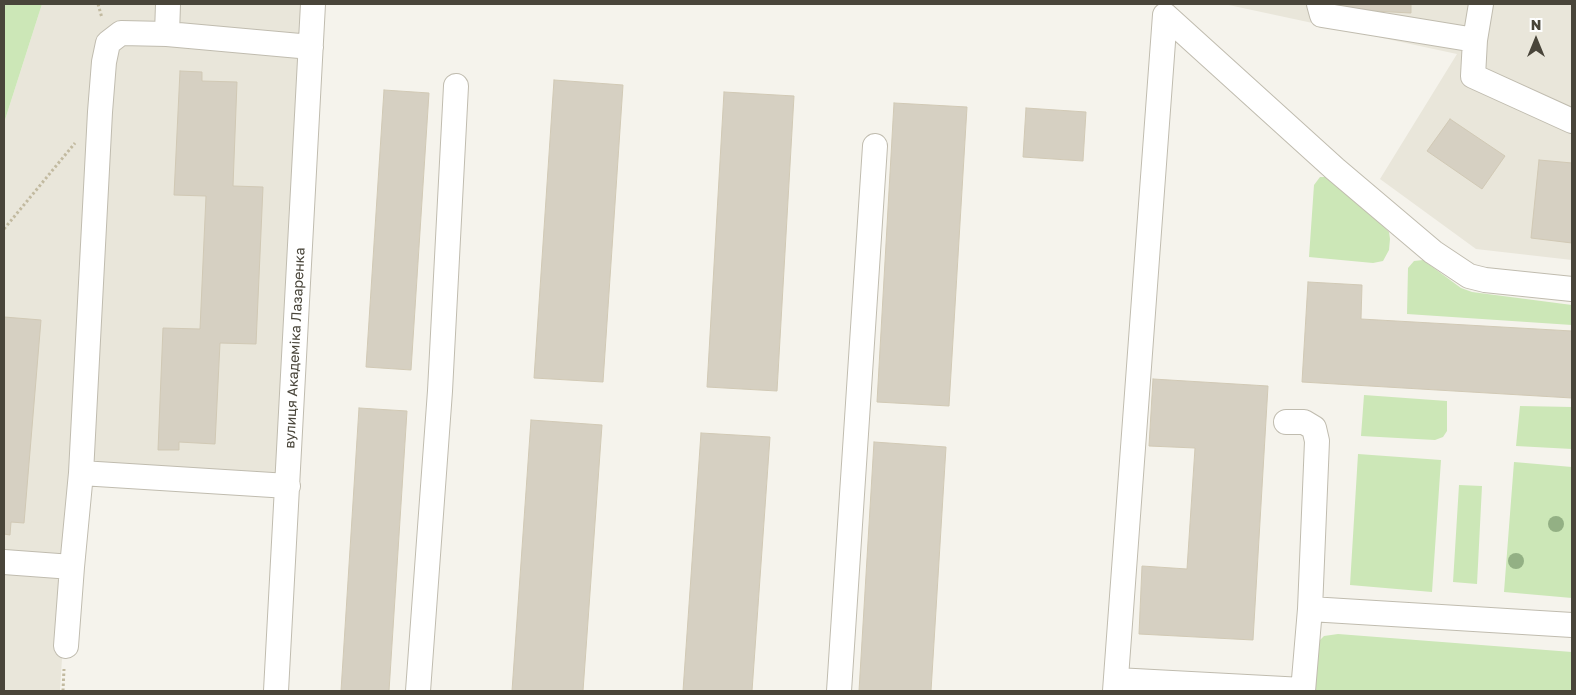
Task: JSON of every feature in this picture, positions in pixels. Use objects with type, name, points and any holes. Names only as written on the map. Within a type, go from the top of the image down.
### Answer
[{"type":"street","points":[[167,34],[168,4]]},
{"type":"street","name":"вулиця Академіка Лазаренка","points":[[276,691],[313,4]]},
{"type":"street","points":[[1319,4],[1322,15],[1475,40]]},
{"type":"street","points":[[1481,4],[1475,40],[1473,76],[1572,121]]},
{"type":"street","points":[[1159,10],[1335,169],[1433,252],[1470,276],[1485,280],[1572,289]]},
{"type":"street","points":[[1159,10],[1116,686],[1303,691],[1310,609],[1317,441],[1314,428],[1304,422],[1286,422]]},
{"type":"street","points":[[65,653],[81,473],[100,112],[108,43],[121,33],[167,34],[311,47]]},
{"type":"street","points":[[418,691],[440,391],[456,86]]},
{"type":"street","points":[[839,691],[874,146]]},
{"type":"street","points":[[81,473],[288,486]]},
{"type":"street","points":[[4,562],[72,567]]},
{"type":"street","points":[[1310,609],[1572,624]]},
{"type":"path","points":[[4,230],[76,141]]},
{"type":"path","points":[[63,691],[65,653]]},
{"type":"shaded area","points":[[42,4],[305,4],[281,497],[73,480],[60,691],[4,691],[4,123]]},
{"type":"shaded area","points":[[1224,4],[1572,4],[1572,260],[1476,249],[1380,179],[1457,54]]},
{"type":"green space","points":[[4,4],[42,4],[4,123]]},
{"type":"green space","points":[[1320,177],[1331,177],[1389,232],[1389,250],[1383,261],[1373,263],[1309,257],[1314,185]]},
{"type":"green space","points":[[1423,260],[1461,288],[1472,292],[1572,305],[1572,325],[1407,314],[1408,268],[1414,261]]},
{"type":"green space","points":[[1364,395],[1447,401],[1447,431],[1443,437],[1435,440],[1361,436]]},
{"type":"green space","points":[[1520,406],[1572,407],[1572,449],[1516,446]]},
{"type":"green space","points":[[1358,454],[1441,460],[1432,592],[1350,585]]},
{"type":"green space","points":[[1514,462],[1572,467],[1572,598],[1504,592]]},
{"type":"green space","points":[[1459,485],[1482,486],[1477,584],[1453,582]]},
{"type":"green space","points":[[1338,634],[1572,652],[1572,691],[1314,691],[1317,643],[1324,636]]},
{"type":"building","points":[[1335,4],[1411,4],[1411,13],[1335,9]]},
{"type":"building","points":[[180,71],[202,72],[202,81],[237,82],[233,186],[263,187],[256,344],[220,343],[215,444],[179,442],[179,450],[158,450],[163,328],[200,329],[206,196],[174,195]]},
{"type":"building","points":[[554,80],[623,85],[603,382],[534,378]]},
{"type":"building","points":[[384,90],[429,93],[411,370],[366,367]]},
{"type":"building","points":[[724,92],[794,96],[777,391],[707,387]]},
{"type":"building","points":[[894,103],[967,107],[949,406],[877,402]]},
{"type":"building","points":[[1026,108],[1086,112],[1083,161],[1023,157]]},
{"type":"building","points":[[1450,119],[1505,156],[1482,189],[1427,151]]},
{"type":"building","points":[[1539,160],[1572,163],[1572,243],[1531,238]]},
{"type":"building","points":[[1308,282],[1362,285],[1361,319],[1572,331],[1572,398],[1302,382]]},
{"type":"building","points":[[4,317],[41,320],[24,523],[11,522],[10,535],[4,534]]},
{"type":"building","points":[[1153,379],[1268,386],[1253,640],[1139,634],[1142,566],[1187,569],[1195,448],[1149,446]]},
{"type":"building","points":[[359,408],[407,411],[389,691],[341,691]]},
{"type":"building","points":[[531,420],[602,425],[583,691],[512,691]]},
{"type":"building","points":[[701,433],[770,437],[752,691],[683,691]]},
{"type":"building","points":[[874,442],[946,447],[931,691],[859,691]]}]
